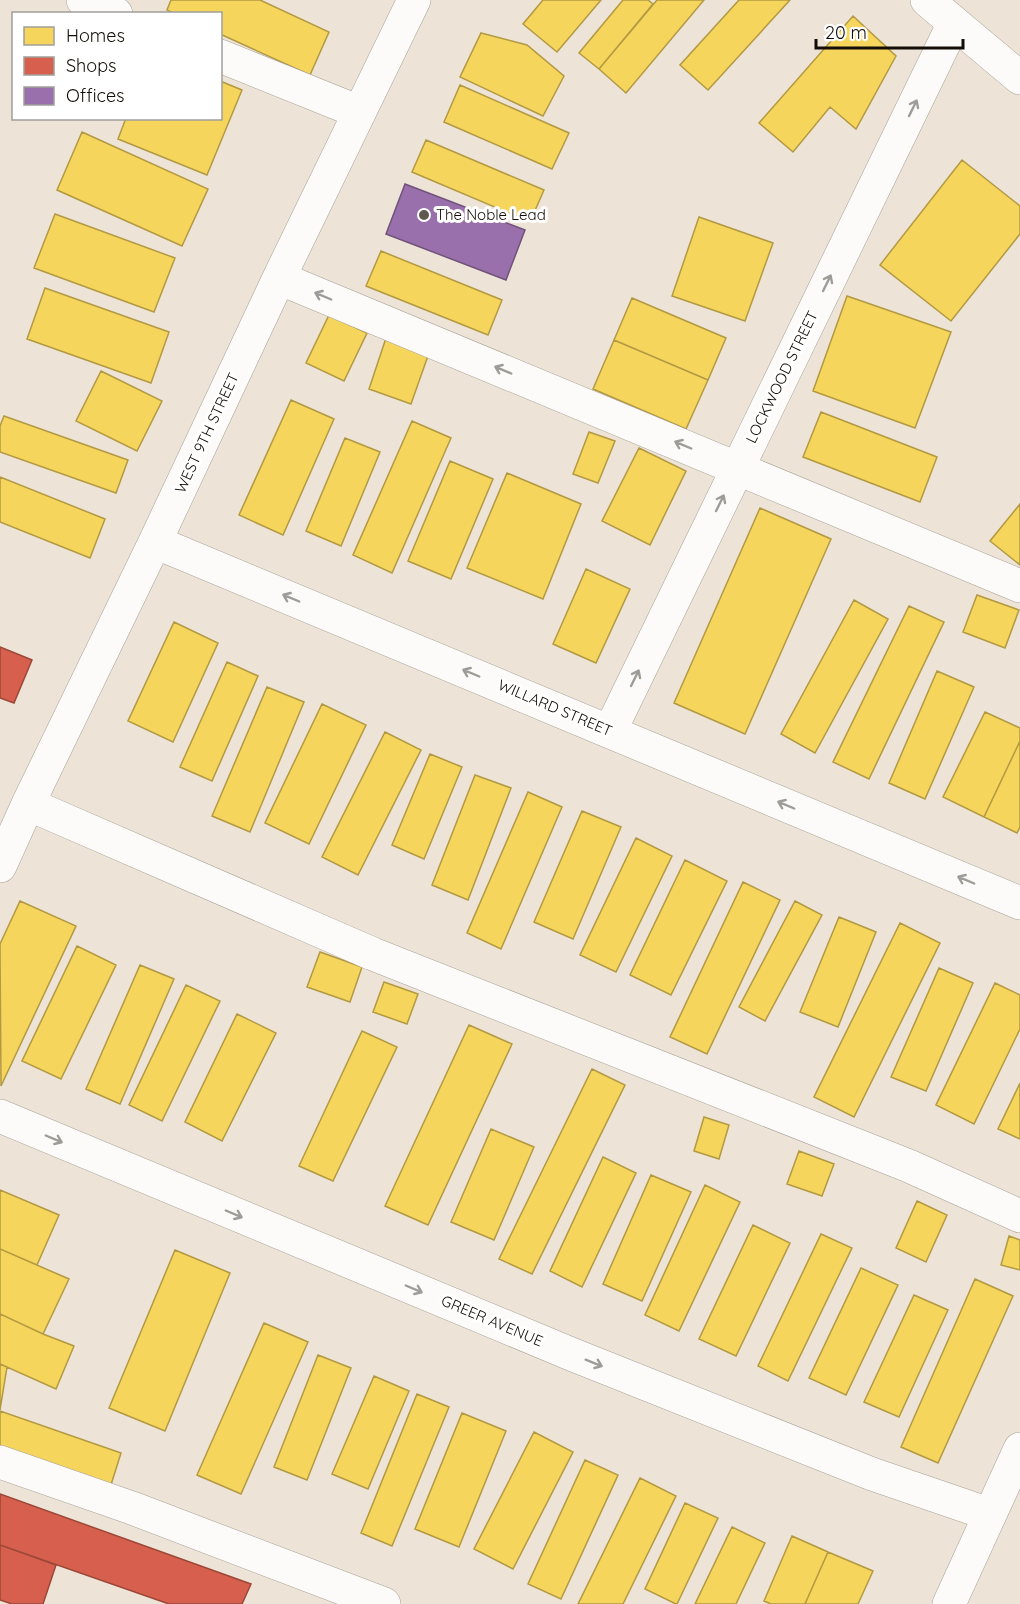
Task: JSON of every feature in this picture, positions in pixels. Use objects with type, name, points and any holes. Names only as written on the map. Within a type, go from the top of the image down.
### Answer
[{"type":"street","points":[[83,0],[111,12]]},
{"type":"street","name":"WEST 9TH STREET","points":[[0,866],[279,278],[414,0]]},
{"type":"street","points":[[927,0],[1020,78]]},
{"type":"street","name":"LOCKWOOD STREET","points":[[610,731],[954,22]]},
{"type":"street","points":[[222,57],[359,112]]},
{"type":"street","points":[[279,278],[1020,586]]},
{"type":"street","name":"WILLARD STREET","points":[[155,542],[1020,903]]},
{"type":"street","points":[[28,804],[373,954],[909,1166],[1020,1216]]},
{"type":"street","name":"GREER AVENUE","points":[[0,1116],[582,1358],[872,1474],[989,1514]]},
{"type":"street","points":[[949,1604],[1020,1449]]},
{"type":"street","points":[[0,1462],[143,1512],[384,1604]]},
{"type":"building: Homes","points":[[171,0],[260,0],[329,32],[310,75],[222,35],[222,12],[171,12],[167,10]]},
{"type":"building: Homes","points":[[543,0],[601,0],[557,52],[523,24]]},
{"type":"building: Homes","points":[[623,0],[648,0],[653,4],[599,69],[579,53]]},
{"type":"building: Homes","points":[[657,0],[704,0],[626,93],[599,69]]},
{"type":"building: Homes","points":[[739,0],[790,0],[708,90],[680,65]]},
{"type":"building: Homes","points":[[853,16],[896,56],[856,129],[830,107],[793,152],[759,123]]},
{"type":"building: Homes","points":[[481,33],[527,45],[564,76],[543,116],[460,77]]},
{"type":"building: Homes","points":[[222,82],[242,90],[207,175],[118,139],[125,120],[222,120]]},
{"type":"building: Homes","points":[[460,85],[569,133],[552,169],[444,122]]},
{"type":"building: Homes","points":[[82,132],[208,189],[182,246],[57,190]]},
{"type":"building: Homes","points":[[426,140],[544,190],[530,222],[412,172]]},
{"type":"building: Homes","points":[[962,160],[1020,206],[1020,234],[951,321],[880,265]]},
{"type":"building: Homes","points":[[55,214],[175,258],[154,312],[34,268]]},
{"type":"building: Homes","points":[[699,217],[773,243],[745,321],[672,296]]},
{"type":"building: Homes","points":[[381,251],[502,300],[488,335],[366,286]]},
{"type":"building: Homes","points":[[45,288],[169,332],[151,383],[27,339]]},
{"type":"building: Homes","points":[[847,296],[951,332],[915,428],[813,391]]},
{"type":"building: Homes","points":[[632,298],[726,338],[708,380],[614,340]]},
{"type":"building: Homes","points":[[329,315],[367,333],[344,381],[306,363]]},
{"type":"building: Homes","points":[[386,338],[429,353],[411,404],[369,389]]},
{"type":"building: Homes","points":[[614,340],[708,380],[686,429],[593,389]]},
{"type":"building: Homes","points":[[101,371],[162,401],[137,451],[76,421]]},
{"type":"building: Homes","points":[[291,400],[334,419],[283,535],[239,515]]},
{"type":"building: Homes","points":[[821,412],[937,457],[920,502],[803,457]]},
{"type":"building: Homes","points":[[4,416],[128,460],[116,493],[0,452],[0,426]]},
{"type":"building: Homes","points":[[412,421],[451,438],[392,573],[353,555]]},
{"type":"building: Homes","points":[[589,432],[615,441],[598,483],[573,474]]},
{"type":"building: Homes","points":[[345,438],[380,452],[341,546],[306,531]]},
{"type":"building: Homes","points":[[639,448],[686,471],[650,545],[602,521]]},
{"type":"building: Homes","points":[[450,461],[493,479],[451,579],[408,561]]},
{"type":"building: Homes","points":[[507,473],[581,504],[543,599],[467,568]]},
{"type":"building: Homes","points":[[0,477],[105,519],[90,558],[0,522]]},
{"type":"building: Homes","points":[[1020,504],[1020,565],[990,541]]},
{"type":"building: Homes","points":[[760,508],[831,539],[745,734],[674,703]]},
{"type":"building: Homes","points":[[586,569],[630,589],[596,663],[553,644]]},
{"type":"building: Homes","points":[[977,595],[1019,610],[1005,648],[963,632]]},
{"type":"building: Homes","points":[[854,600],[888,619],[815,753],[781,734]]},
{"type":"building: Homes","points":[[909,606],[944,622],[869,779],[833,762]]},
{"type":"building: Homes","points":[[174,622],[218,643],[173,742],[128,721]]},
{"type":"building: Homes","points":[[227,662],[258,676],[212,781],[180,767]]},
{"type":"building: Homes","points":[[937,671],[974,687],[925,799],[889,783]]},
{"type":"building: Homes","points":[[267,687],[304,702],[250,832],[212,816]]},
{"type":"building: Homes","points":[[322,704],[366,725],[309,844],[265,823]]},
{"type":"building: Homes","points":[[985,712],[1020,728],[1020,741],[984,817],[943,797]]},
{"type":"building: Homes","points":[[385,732],[421,750],[358,875],[322,857]]},
{"type":"building: Homes","points":[[1020,741],[1020,827],[1017,833],[984,817]]},
{"type":"building: Homes","points":[[430,754],[462,767],[424,859],[392,845]]},
{"type":"building: Homes","points":[[475,775],[511,788],[468,900],[432,885]]},
{"type":"building: Homes","points":[[528,792],[562,807],[501,949],[467,933]]},
{"type":"building: Homes","points":[[582,811],[621,827],[573,939],[534,922]]},
{"type":"building: Homes","points":[[636,838],[672,856],[616,972],[580,955]]},
{"type":"building: Homes","points":[[685,860],[727,881],[671,995],[630,975]]},
{"type":"building: Homes","points":[[743,882],[780,900],[707,1054],[670,1037]]},
{"type":"building: Homes","points":[[20,901],[76,926],[1,1086],[0,944]]},
{"type":"building: Homes","points":[[795,901],[822,915],[765,1021],[739,1007]]},
{"type":"building: Homes","points":[[839,917],[876,932],[838,1027],[800,1012]]},
{"type":"building: Homes","points":[[900,923],[940,943],[854,1117],[814,1097]]},
{"type":"building: Homes","points":[[77,946],[116,965],[61,1079],[22,1061]]},
{"type":"building: Homes","points":[[320,952],[362,967],[350,1002],[307,987]]},
{"type":"building: Homes","points":[[140,965],[174,979],[120,1104],[86,1089]]},
{"type":"building: Homes","points":[[939,968],[973,983],[926,1091],[891,1077]]},
{"type":"building: Homes","points":[[384,982],[418,994],[407,1024],[373,1012]]},
{"type":"building: Homes","points":[[995,983],[1020,995],[1020,1029],[974,1124],[936,1105]]},
{"type":"building: Homes","points":[[186,985],[220,1001],[162,1121],[129,1105]]},
{"type":"building: Homes","points":[[237,1014],[276,1033],[222,1141],[185,1122]]},
{"type":"building: Homes","points":[[469,1025],[512,1044],[428,1225],[385,1206]]},
{"type":"building: Homes","points":[[362,1031],[397,1047],[333,1181],[299,1166]]},
{"type":"building: Homes","points":[[592,1069],[625,1085],[532,1274],[499,1259]]},
{"type":"building: Homes","points":[[1020,1083],[1020,1139],[998,1129]]},
{"type":"building: Homes","points":[[704,1117],[729,1125],[719,1159],[694,1151]]},
{"type":"building: Homes","points":[[491,1129],[534,1147],[494,1240],[451,1222]]},
{"type":"building: Homes","points":[[799,1151],[834,1164],[822,1196],[787,1184]]},
{"type":"building: Homes","points":[[603,1157],[636,1173],[582,1287],[550,1271]]},
{"type":"building: Homes","points":[[651,1175],[691,1192],[642,1301],[603,1284]]},
{"type":"building: Homes","points":[[705,1185],[740,1202],[679,1331],[645,1315]]},
{"type":"building: Homes","points":[[0,1190],[59,1215],[37,1265],[0,1249]]},
{"type":"building: Homes","points":[[917,1201],[947,1215],[926,1262],[896,1248]]},
{"type":"building: Homes","points":[[753,1225],[790,1243],[736,1356],[699,1339]]},
{"type":"building: Homes","points":[[821,1234],[852,1248],[788,1381],[758,1366]]},
{"type":"building: Homes","points":[[1009,1236],[1020,1240],[1020,1270],[1001,1265]]},
{"type":"building: Homes","points":[[0,1249],[69,1279],[43,1334],[0,1314]]},
{"type":"building: Homes","points":[[175,1250],[230,1273],[165,1431],[109,1408]]},
{"type":"building: Homes","points":[[861,1268],[898,1285],[846,1395],[809,1378]]},
{"type":"building: Homes","points":[[975,1279],[1013,1296],[938,1463],[901,1447]]},
{"type":"building: Homes","points":[[914,1295],[948,1310],[899,1417],[864,1402]]},
{"type":"building: Homes","points":[[0,1314],[74,1346],[56,1389],[0,1364]]},
{"type":"building: Homes","points":[[264,1323],[308,1342],[241,1494],[197,1475]]},
{"type":"building: Homes","points":[[318,1355],[351,1368],[307,1480],[274,1467]]},
{"type":"building: Homes","points":[[0,1364],[7,1367],[0,1410]]},
{"type":"building: Homes","points":[[374,1376],[409,1391],[368,1489],[332,1474]]},
{"type":"building: Homes","points":[[417,1394],[449,1407],[392,1546],[361,1533]]},
{"type":"building: Homes","points":[[0,1411],[121,1453],[110,1488],[0,1454]]},
{"type":"building: Homes","points":[[462,1413],[506,1431],[459,1547],[415,1529]]},
{"type":"building: Homes","points":[[534,1432],[573,1452],[513,1569],[474,1549]]},
{"type":"building: Homes","points":[[585,1460],[618,1475],[561,1599],[528,1584]]},
{"type":"building: Homes","points":[[640,1478],[676,1496],[623,1604],[578,1604]]},
{"type":"building: Homes","points":[[685,1503],[718,1518],[676,1604],[645,1589]]},
{"type":"building: Homes","points":[[732,1527],[765,1543],[736,1604],[695,1604]]},
{"type":"building: Homes","points":[[792,1536],[828,1552],[805,1604],[771,1604],[764,1601]]},
{"type":"building: Homes","points":[[828,1552],[873,1571],[858,1604],[805,1604]]},
{"type":"building: Shops","points":[[0,647],[32,660],[14,703],[0,698]]},
{"type":"building: Shops","points":[[0,1494],[251,1584],[242,1604],[169,1604],[0,1545]]},
{"type":"building: Shops","points":[[0,1545],[56,1565],[43,1604],[12,1604],[0,1600]]},
{"type":"building: Offices","points":[[405,184],[525,230],[506,280],[386,234]]},
{"type":"place","name":"The Noble Lead","points":[[424,215]]}]
